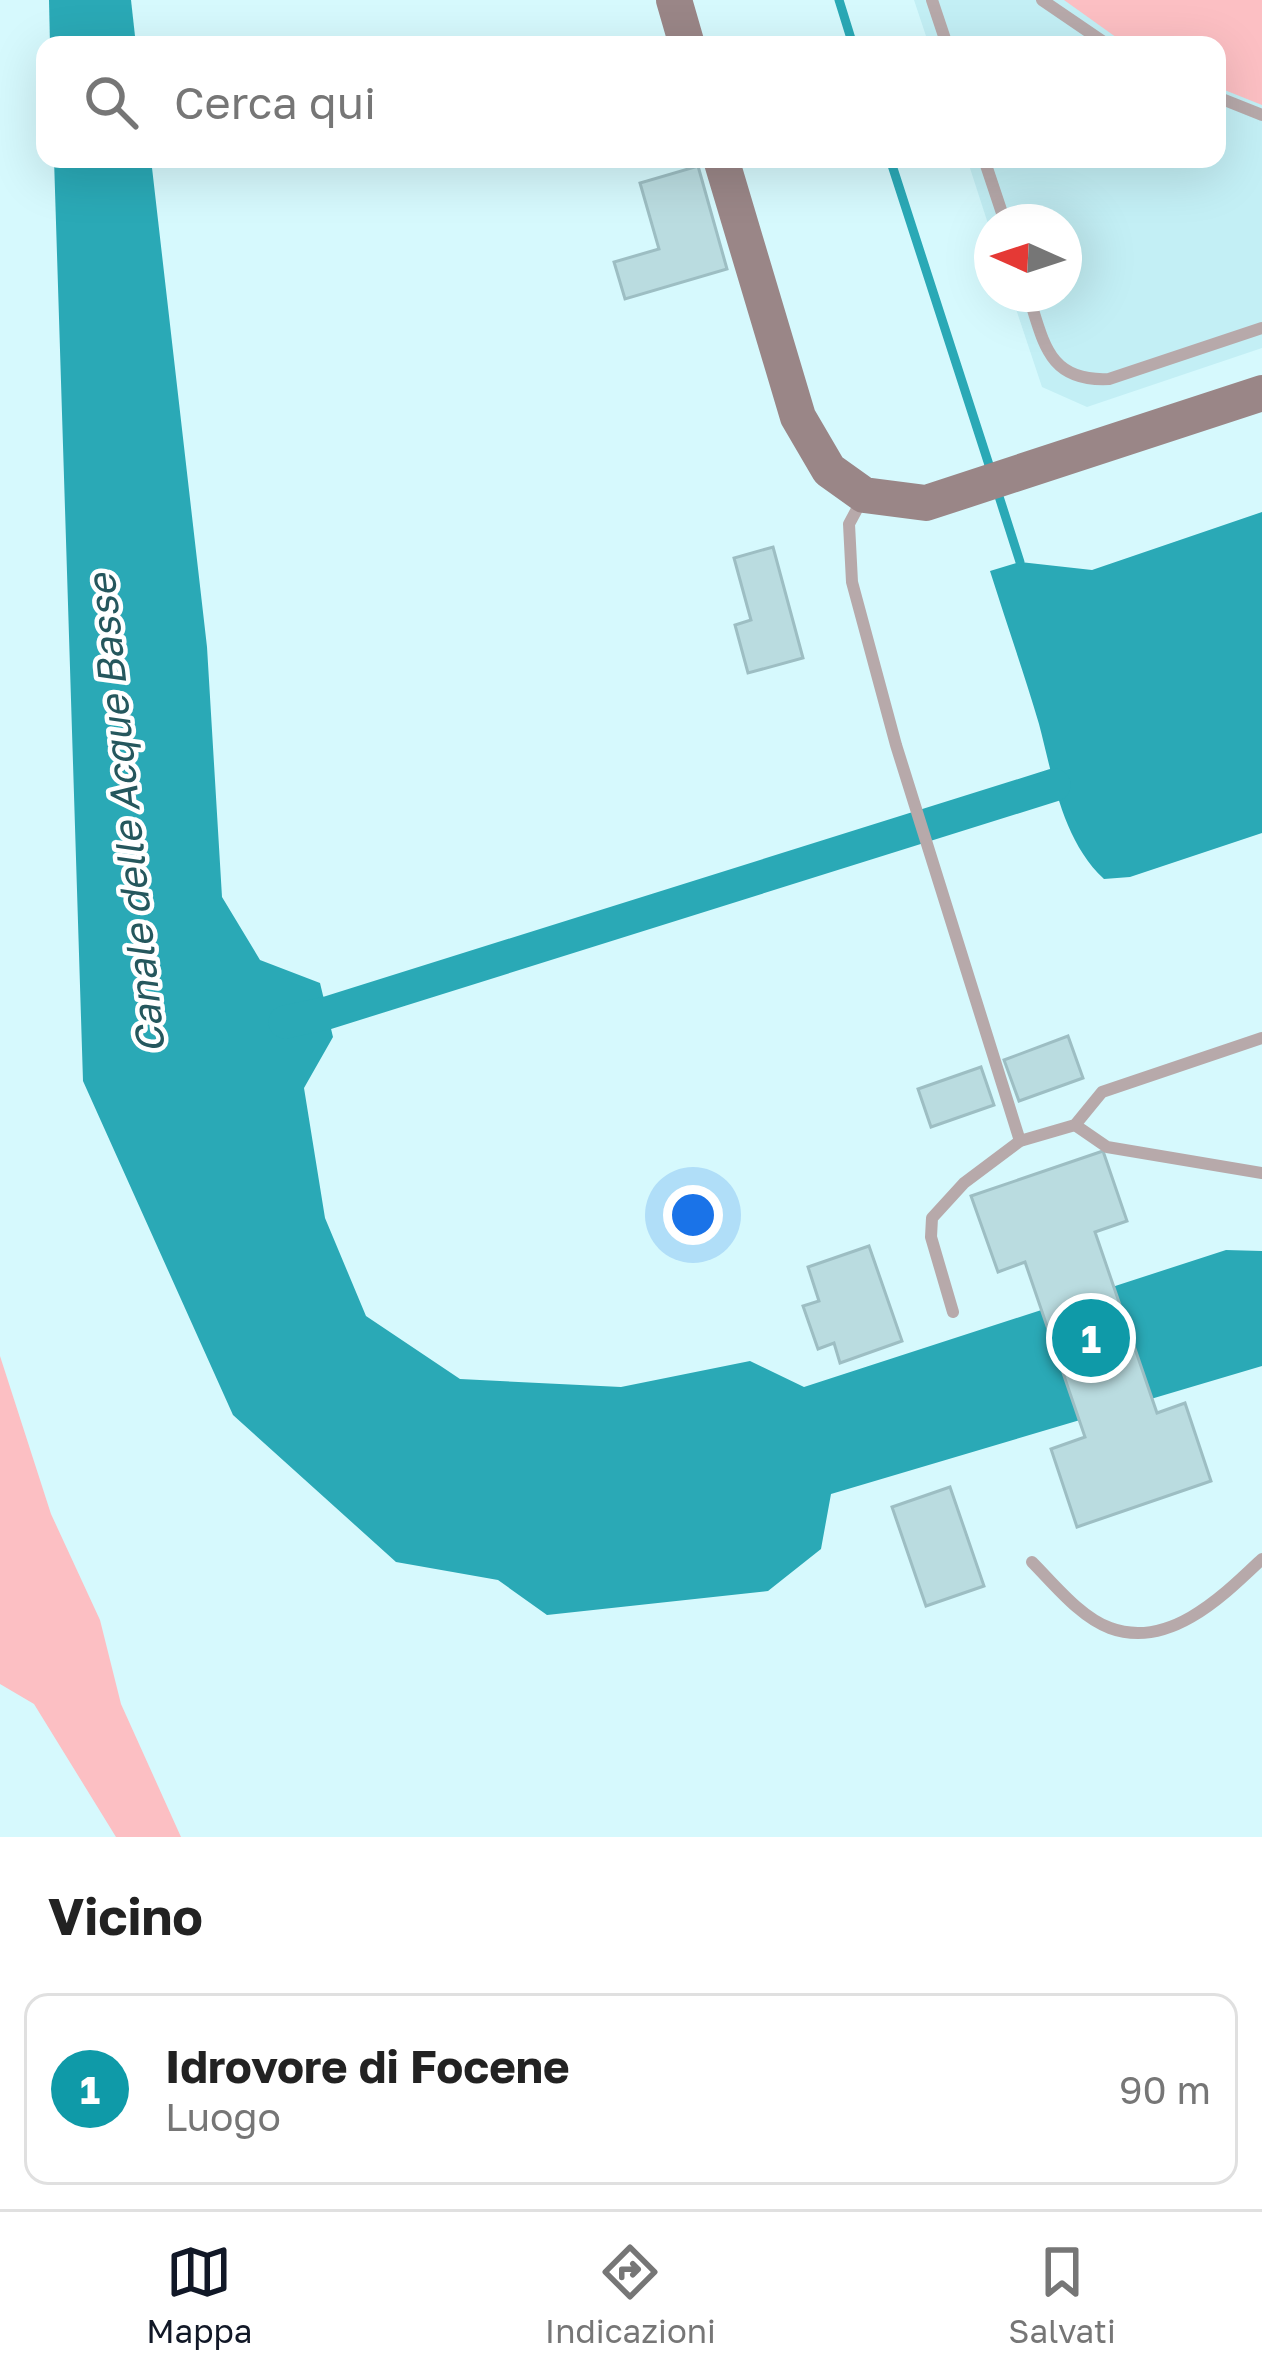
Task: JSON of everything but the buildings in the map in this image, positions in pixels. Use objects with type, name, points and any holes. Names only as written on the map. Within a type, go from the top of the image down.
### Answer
[{"type":"street","points":[[674,0],[685,36]]},
{"type":"street","points":[[725,168],[798,417],[829,470],[864,495],[926,503],[1262,393]]},
{"type":"lane","points":[[932,0],[944,36]]},
{"type":"lane","points":[[1042,0],[1095,36]]},
{"type":"lane","points":[[1226,101],[1262,115]]},
{"type":"lane","points":[[987,168],[999,204]]},
{"type":"lane","points":[[1035,312],[1062,372],[1084,380],[1109,379],[1262,328]]},
{"type":"lane","points":[[864,495],[850,524],[852,582],[908,782],[1020,1141]]},
{"type":"lane","points":[[952,1312],[931,1237],[932,1218],[964,1183],[1020,1141],[1075,1125],[1102,1092],[1262,1038]]},
{"type":"lane","points":[[1075,1125],[1107,1147],[1262,1173]]},
{"type":"lane","points":[[1032,1562],[1107,1627],[1144,1635],[1210,1608],[1262,1559]]},
{"type":"shaded area","points":[[914,0],[1262,0],[1262,348],[1087,407],[1042,387],[1017,312],[1082,312],[1082,204],[982,204],[970,168],[1226,168],[1226,36],[926,36]]},
{"type":"shaded area","points":[[1064,0],[1262,0],[1262,105],[1226,91],[1226,36],[1114,36]]},
{"type":"shaded area","points":[[0,1356],[51,1514],[100,1620],[121,1704],[181,1837],[116,1837],[34,1704],[0,1684]]},
{"type":"water","points":[[49,0],[131,0],[135,36],[50,36]]},
{"type":"water","name":"Canale delle Acque Basse","points":[[54,168],[152,168],[207,647],[222,897],[260,960],[320,983],[333,1037],[304,1088],[325,1218],[366,1316],[460,1379],[621,1387],[750,1361],[804,1387],[1226,1250],[1262,1251],[1262,1366],[831,1494],[821,1549],[768,1591],[547,1615],[498,1580],[396,1562],[233,1415],[83,1081]]},
{"type":"water","points":[[1262,512],[1262,833],[1130,877],[1104,879],[1078,846],[1061,807],[990,571],[1020,562],[1092,570]]},
{"type":"waterway","points":[[839,0],[850,36]]},
{"type":"waterway","points":[[893,168],[991,471]]},
{"type":"waterway","points":[[996,487],[1020,562]]},
{"type":"waterway","points":[[285,1022],[327,1013],[1054,785]]},
{"type":"place","name":"Idrovore di Focene","points":[[1091,1338]]}]
